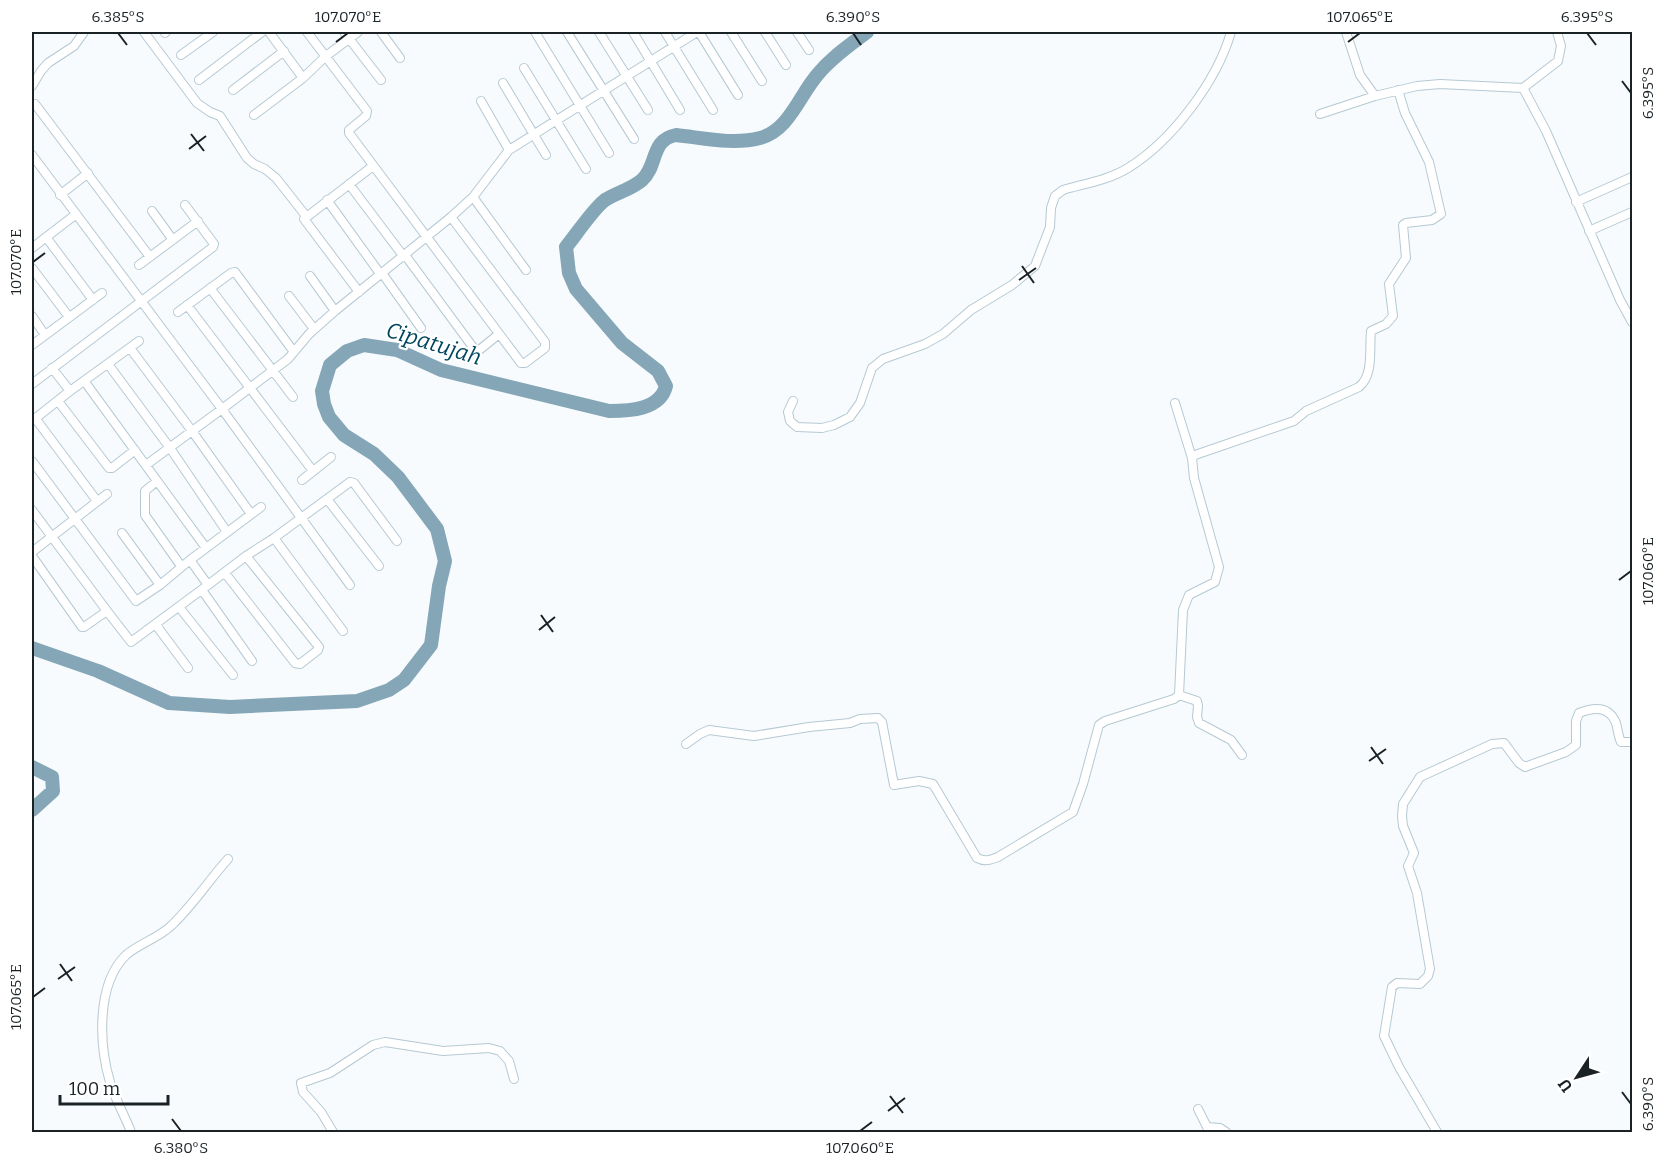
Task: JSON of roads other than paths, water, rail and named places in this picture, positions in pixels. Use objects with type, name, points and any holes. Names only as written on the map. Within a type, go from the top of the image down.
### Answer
[{"type":"street","points":[[32,86],[41,70],[74,46],[84,32]]},
{"type":"street","points":[[144,32],[197,103],[220,116],[247,158],[276,178],[306,216]]},
{"type":"street","points":[[181,55],[213,32]]},
{"type":"street","points":[[199,80],[262,32]]},
{"type":"street","points":[[269,32],[303,78]]},
{"type":"street","points":[[307,32],[367,111],[366,116],[349,132],[523,363],[546,346],[539,333],[451,217]]},
{"type":"street","points":[[254,115],[303,78],[347,35],[358,32]]},
{"type":"street","points":[[381,32],[400,58]]},
{"type":"street","points":[[535,32],[609,153]]},
{"type":"street","points":[[567,32],[634,139]]},
{"type":"street","points":[[599,32],[648,110]]},
{"type":"street","points":[[633,32],[680,110]]},
{"type":"street","points":[[665,32],[713,110]]},
{"type":"street","points":[[146,465],[273,370],[335,311],[451,217],[473,197],[509,150],[603,90],[698,32],[738,95]]},
{"type":"street","points":[[731,32],[762,81]]},
{"type":"street","points":[[765,32],[786,65]]},
{"type":"street","points":[[797,32],[809,50]]},
{"type":"street","points":[[793,401],[788,412],[790,421],[797,427],[822,428],[850,417],[860,403],[872,368],[883,359],[925,344],[943,334],[971,310],[1012,285],[1035,266],[1050,227],[1051,208],[1055,196],[1063,190],[1126,170],[1149,153],[1174,129],[1208,82],[1227,48],[1231,32]]},
{"type":"street","points":[[1346,32],[1358,71],[1375,96]]},
{"type":"street","points":[[1320,114],[1375,96],[1417,86],[1440,84],[1523,88],[1558,61],[1561,46],[1557,32]]},
{"type":"street","points":[[347,35],[381,80]]},
{"type":"street","points":[[232,90],[284,51]]},
{"type":"street","points":[[524,68],[586,169]]},
{"type":"street","points":[[503,83],[546,155]]},
{"type":"street","points":[[1523,88],[1546,131],[1589,231],[1632,322]]},
{"type":"street","points":[[1192,458],[1294,421],[1306,411],[1359,387],[1366,379],[1371,331],[1386,324],[1393,316],[1389,284],[1406,258],[1403,225],[1431,220],[1441,214],[1429,162],[1405,113],[1398,90]]},
{"type":"street","points":[[481,101],[509,150]]},
{"type":"street","points":[[35,104],[150,257]]},
{"type":"street","points":[[32,155],[350,585]]},
{"type":"street","points":[[359,292],[304,220],[306,216],[373,166]]},
{"type":"street","points":[[60,195],[88,173]]},
{"type":"street","points":[[1576,202],[1632,177]]},
{"type":"street","points":[[349,184],[476,350],[478,351],[499,334]]},
{"type":"street","points":[[473,197],[526,270]]},
{"type":"street","points":[[327,200],[422,327]]},
{"type":"street","points":[[32,384],[213,247],[214,244],[185,205]]},
{"type":"street","points":[[152,211],[173,240]]},
{"type":"street","points":[[1589,231],[1632,212]]},
{"type":"street","points":[[32,248],[75,215]]},
{"type":"street","points":[[139,265],[198,221]]},
{"type":"street","points":[[46,237],[93,300]]},
{"type":"street","points":[[32,268],[69,317]]},
{"type":"street","points":[[178,312],[231,273],[237,273],[294,352]]},
{"type":"street","points":[[310,276],[335,311]]},
{"type":"street","points":[[210,288],[293,398]]},
{"type":"street","points":[[32,345],[102,293]]},
{"type":"street","points":[[289,296],[314,330]]},
{"type":"street","points":[[188,305],[313,471]]},
{"type":"street","points":[[32,316],[45,335]]},
{"type":"street","points":[[97,501],[33,420],[139,341]]},
{"type":"street","points":[[130,348],[251,514]]},
{"type":"street","points":[[108,364],[170,448],[227,532]]},
{"type":"street","points":[[52,368],[70,392]]},
{"type":"street","points":[[85,382],[206,548]]},
{"type":"street","points":[[58,401],[109,468],[135,450]]},
{"type":"street","points":[[686,744],[709,730],[754,736],[846,723],[860,718],[878,718],[882,722],[892,784],[926,781],[933,784],[977,858],[987,861],[998,857],[1073,812],[1101,723],[1174,699],[1179,695],[1183,610],[1190,595],[1215,582],[1219,572],[1194,478],[1192,458],[1175,403]]},
{"type":"street","points":[[302,480],[331,457]]},
{"type":"street","points":[[32,461],[137,601]]},
{"type":"street","points":[[157,480],[145,491],[145,514],[181,566]]},
{"type":"street","points":[[32,510],[130,642],[347,483],[352,482],[397,541]]},
{"type":"street","points":[[107,494],[32,554],[82,627],[107,611]]},
{"type":"street","points":[[327,499],[379,566]]},
{"type":"street","points":[[130,608],[181,566],[261,507]]},
{"type":"street","points":[[122,533],[160,585]]},
{"type":"street","points":[[274,538],[343,631]]},
{"type":"street","points":[[225,573],[297,664],[318,651],[319,647],[246,556]]},
{"type":"street","points":[[190,560],[252,661]]},
{"type":"street","points":[[179,608],[233,675]]},
{"type":"street","points":[[156,625],[188,668]]},
{"type":"street","points":[[1179,695],[1197,701],[1199,723],[1231,740],[1242,755]]},
{"type":"street","points":[[1437,1132],[1399,1067],[1384,1033],[1393,986],[1399,983],[1419,985],[1430,974],[1430,959],[1417,893],[1408,866],[1414,853],[1403,826],[1403,804],[1420,777],[1500,742],[1507,746],[1519,763],[1525,767],[1566,752],[1576,745],[1576,721],[1579,713],[1588,709],[1603,709],[1610,714],[1615,722],[1619,739],[1625,743],[1632,742]]},
{"type":"street","points":[[132,1132],[110,1082],[103,1048],[102,1015],[111,979],[128,954],[160,936],[173,924],[228,859]]},
{"type":"street","points":[[333,1132],[321,1112],[303,1092],[301,1083],[336,1070],[378,1042],[396,1042],[443,1051],[489,1048],[501,1051],[509,1061],[514,1079]]},
{"type":"street","points":[[1198,1109],[1205,1130],[1220,1128],[1226,1132]]},
{"type":"waterway","name":"Cipatujah","points":[[32,648],[98,671],[169,703],[230,707],[357,701],[389,690],[404,680],[431,645],[439,586],[445,561],[437,529],[398,477],[374,454],[344,435],[329,417],[322,391],[330,365],[347,351],[364,345],[397,350],[441,370],[609,411],[643,408],[651,404],[663,394],[666,386],[658,371],[622,343],[576,289],[569,273],[566,247],[600,204],[642,180],[662,142],[676,135],[739,141],[770,134],[786,120],[823,68],[867,32]]},
{"type":"waterway","name":"Cipatujah","points":[[32,767],[52,777],[53,791],[32,810]]}]
